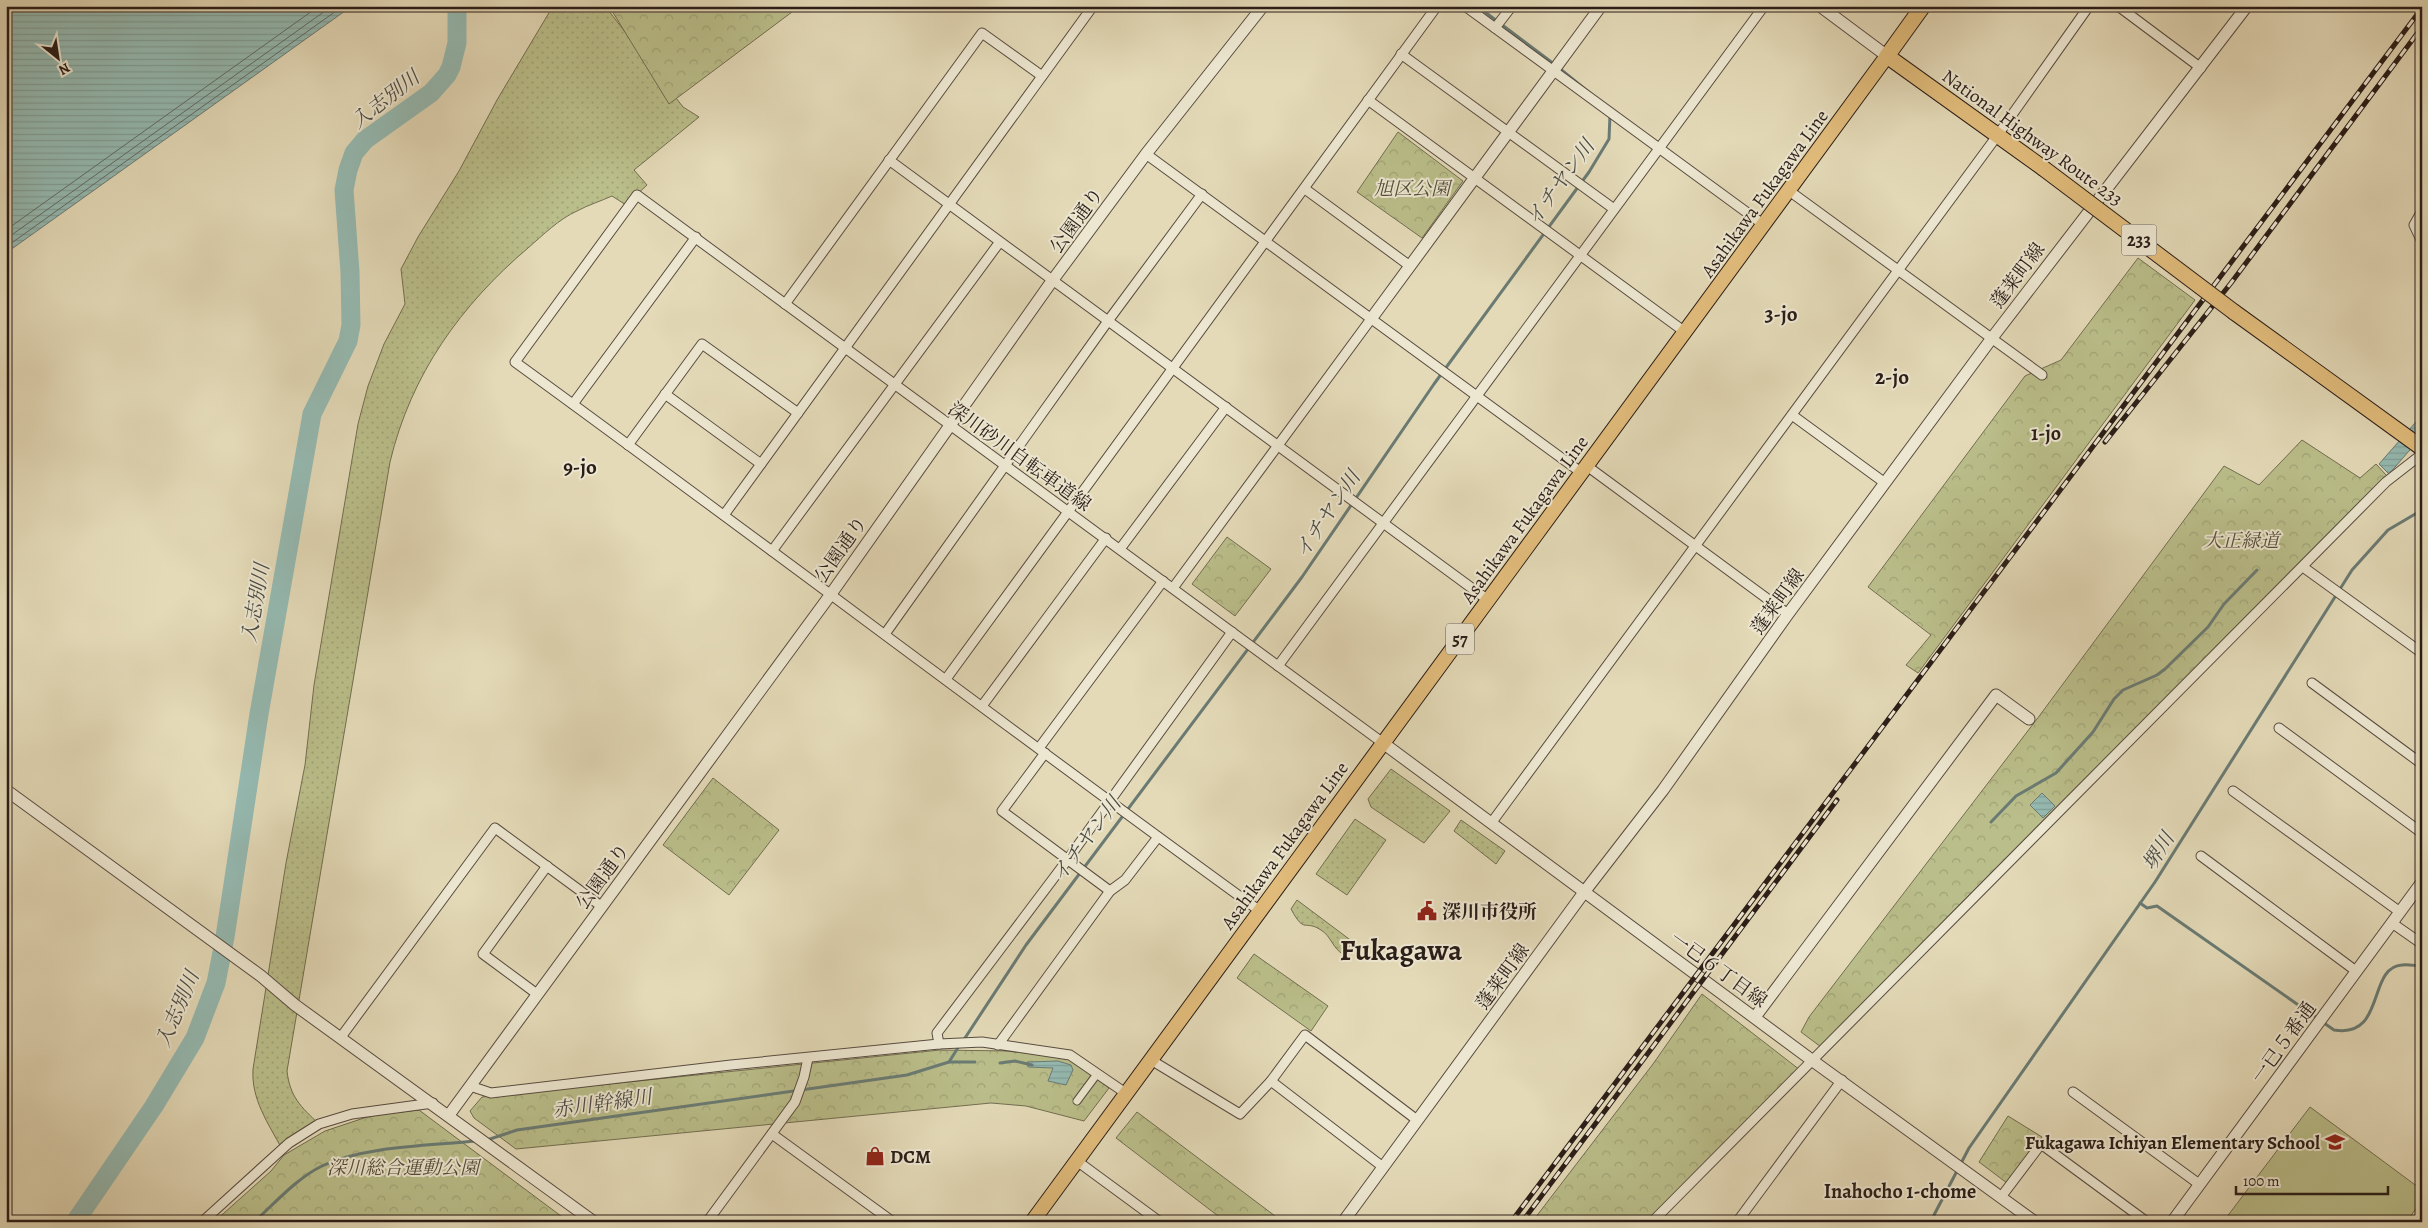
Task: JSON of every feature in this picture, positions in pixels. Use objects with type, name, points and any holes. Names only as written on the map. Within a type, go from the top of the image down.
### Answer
[{"type":"highway","points":[[1887,56],[1923,6]]},
{"type":"highway","name":"National Highway Route 233","points":[[1887,56],[2043,168],[2234,312],[2421,449]]},
{"type":"main road","name":"Asahikawa Fukagawa Line","points":[[1032,1222],[1887,56]]},
{"type":"street","points":[[724,515],[1094,6]]},
{"type":"street","name":"公園通り","points":[[449,1115],[831,594],[949,424],[1052,281],[1146,154],[1263,6]]},
{"type":"street","points":[[946,679],[1437,6]]},
{"type":"street","points":[[1465,6],[1764,225]]},
{"type":"street","points":[[1495,28],[1512,6]]},
{"type":"street","points":[[1173,588],[1601,6]]},
{"type":"street","points":[[1278,666],[1764,6]]},
{"type":"street","points":[[1820,6],[1887,56]]},
{"type":"street","points":[[1492,822],[1997,136],[2089,6]]},
{"type":"street","points":[[2118,6],[2201,68]]},
{"type":"street","name":"蓬莱町線","points":[[1343,1222],[1586,891],[1663,790],[1788,614],[1992,338],[2247,6]]},
{"type":"street","points":[[785,304],[982,33],[1042,76]]},
{"type":"street","points":[[1401,54],[1614,209]]},
{"type":"street","points":[[1368,100],[1685,332]]},
{"type":"street","points":[[1146,154],[1476,397],[1695,546],[1788,614]]},
{"type":"street","points":[[889,160],[1488,600]]},
{"type":"street","points":[[1305,189],[1410,266]]},
{"type":"street","points":[[1788,190],[2042,375]]},
{"type":"street","points":[[885,634],[1108,321],[1202,194]]},
{"type":"street","name":"深川砂川自転車道線","points":[[573,404],[515,362],[637,195],[844,348],[1006,464],[1383,743]]},
{"type":"street","points":[[2422,211],[2414,225],[2422,242]]},
{"type":"street","points":[[696,238],[573,404],[1042,750],[1108,801],[1260,911]]},
{"type":"street","points":[[772,551],[1000,243]]},
{"type":"street","points":[[628,445],[702,344],[798,413]]},
{"type":"street","points":[[665,394],[761,464]]},
{"type":"street","points":[[1120,549],[1226,407]]},
{"type":"street","points":[[1792,415],[1885,483]]},
{"type":"street","points":[[1652,1222],[2386,482],[2421,449]]},
{"type":"street","points":[[982,706],[1106,538]]},
{"type":"street","points":[[2303,567],[2332,590],[2422,653]]},
{"type":"street","points":[[1110,891],[1002,811],[1042,750],[1164,581]]},
{"type":"street","points":[[939,1044],[938,1034],[1068,859],[1108,801],[1232,632]]},
{"type":"street","points":[[2312,683],[2422,764]]},
{"type":"street","points":[[1755,1017],[1996,694],[2029,719]]},
{"type":"street","points":[[2279,728],[2422,833]]},
{"type":"street","name":"一已６丁目線","points":[[1383,743],[1586,891],[1813,1061],[1842,1080],[2035,1222]]},
{"type":"street","points":[[6,790],[594,1222]]},
{"type":"street","points":[[2233,791],[2400,912]]},
{"type":"street","points":[[341,1037],[495,828],[601,906]]},
{"type":"street","points":[[998,1045],[1110,891],[1125,880],[1158,837]]},
{"type":"street","points":[[2201,856],[2356,971]]},
{"type":"street","points":[[537,994],[483,954],[547,866]]},
{"type":"street","name":"一已５番通","points":[[2172,1222],[2422,882]]},
{"type":"street","points":[[2392,922],[2422,944]]},
{"type":"street","points":[[1152,1060],[1240,1114],[1271,1081],[1305,1035],[1417,1120]]},
{"type":"street","points":[[470,1086],[491,1093],[595,1079],[939,1044],[982,1042],[1070,1056],[1127,1094]]},
{"type":"street","points":[[706,1222],[795,1102],[804,1077],[808,1058]]},
{"type":"street","points":[[1077,1101],[1098,1074]]},
{"type":"street","points":[[1737,1222],[1842,1080]]},
{"type":"street","points":[[1271,1081],[1383,1167]]},
{"type":"street","points":[[2073,1092],[2200,1184]]},
{"type":"street","points":[[202,1222],[289,1143],[319,1124],[352,1114],[433,1103]]},
{"type":"street","points":[[772,1134],[893,1222]]},
{"type":"street","points":[[2001,1197],[2041,1144],[2147,1222]]},
{"type":"street","points":[[1077,1161],[1160,1222]]},
{"type":"green space","points":[[553,6],[605,6],[683,107],[699,117],[634,170],[647,185],[626,205],[612,196],[570,214],[551,228],[504,270],[460,318],[425,371],[411,399],[399,430],[390,462],[287,1071],[288,1080],[297,1101],[319,1124],[282,1149],[258,1101],[253,1080],[253,1069],[286,863],[305,765],[314,685],[358,424],[368,386],[384,344],[405,304],[401,269]]},
{"type":"green space","points":[[609,6],[800,6],[669,104]]},
{"type":"green space","name":"旭区公園","points":[[1398,132],[1463,181],[1422,238],[1357,192]]},
{"type":"green space","points":[[2138,258],[2195,300],[1918,673],[1906,665],[1931,635],[1868,587],[2025,376],[2061,360]]},
{"type":"green space","name":"大正緑道","points":[[2302,440],[2360,478],[2376,464],[2387,476],[1976,888],[1821,1047],[1801,1032],[1809,1017],[2040,715],[2224,466],[2259,485]]},
{"type":"green space","points":[[1227,537],[1271,569],[1235,616],[1192,584]]},
{"type":"green space","points":[[1391,769],[1450,811],[1424,843],[1371,807],[1368,799]]},
{"type":"green space","points":[[713,778],[779,830],[729,895],[663,845]]},
{"type":"green space","points":[[1355,819],[1386,840],[1347,895],[1316,874]]},
{"type":"green space","points":[[1461,820],[1505,851],[1496,864],[1454,831]]},
{"type":"green space","points":[[1297,900],[1353,942],[1343,954],[1321,930],[1299,922],[1291,909]]},
{"type":"green space","points":[[1254,954],[1328,1006],[1311,1031],[1237,978]]},
{"type":"green space","points":[[1702,994],[1800,1070],[1647,1222],[1532,1222],[1653,1064]]},
{"type":"green space","points":[[940,1050],[1010,1051],[1067,1057],[1109,1088],[1084,1121],[1026,1106],[991,1103],[516,1149],[474,1118],[470,1111],[482,1097]]},
{"type":"green space","points":[[2310,1107],[2422,1190],[2422,1201],[2406,1222],[2223,1222]]},
{"type":"green space","name":"深川総合運動公園","points":[[419,1110],[569,1222],[214,1222],[271,1171],[284,1155],[325,1131],[373,1115]]},
{"type":"green space","points":[[1137,1112],[1283,1222],[1226,1222],[1116,1138]]},
{"type":"green space","points":[[2008,1116],[2042,1137],[2007,1183],[1979,1162]]},
{"type":"water","points":[[6,6],[352,6],[6,253]]},
{"type":"water","points":[[2422,415],[2422,436],[2389,474],[2379,464]]},
{"type":"water","points":[[2042,793],[2055,806],[2043,818],[2030,805]]},
{"type":"water","points":[[1058,1061],[1071,1065],[1073,1070],[1066,1085],[1048,1081],[1053,1068],[1028,1067],[1027,1062]]},
{"type":"waterway","name":"入志別川","points":[[75,1222],[154,1106],[195,1038],[216,983],[225,937],[259,714],[312,414],[348,341],[351,325],[350,272],[344,190],[348,170],[354,153],[365,140],[431,93],[447,75],[457,43],[457,6]]},
{"type":"waterway","name":"イチヤン川","points":[[1477,6],[1554,64]]},
{"type":"waterway","name":"イチヤン川","points":[[1559,68],[1591,94]]},
{"type":"waterway","name":"イチヤン川","points":[[963,1041],[1026,945],[1302,577],[1434,384],[1589,172],[1609,139],[1610,115]]},
{"type":"waterway","name":"堺川","points":[[1934,1222],[1934,1215],[1969,1148],[2155,882],[2352,570],[2388,530],[2422,510]]},
{"type":"waterway","points":[[1991,822],[2016,796],[2056,773],[2093,732],[2114,699],[2123,690],[2157,675],[2165,669],[2208,627],[2224,604],[2257,570]]},
{"type":"waterway","points":[[2140,903],[2147,908],[2157,906],[2334,1030],[2350,1030],[2362,1024],[2369,1014],[2384,977],[2391,969],[2402,965],[2422,966]]},
{"type":"waterway","name":"イチヤン川","points":[[949,1062],[959,1046]]},
{"type":"waterway","name":"赤川幹線川","points":[[1000,1063],[1015,1061],[1032,1065]]},
{"type":"waterway","name":"赤川幹線川","points":[[487,1140],[517,1130],[907,1075],[949,1062],[975,1062]]},
{"type":"waterway","name":"赤川幹線川","points":[[254,1222],[286,1191],[304,1177],[322,1166],[339,1159],[357,1154],[397,1148],[476,1141]]},
{"type":"railway","points":[[1511,1222],[2422,8]]},
{"type":"railway","points":[[2105,442],[2231,283],[2422,27]]},
{"type":"railway","points":[[1522,1222],[1837,800]]},
{"type":"place","name":"深川市役所","points":[[1427,911]]},
{"type":"place","name":"Fukagawa Ichiyan Elementary School","points":[[2335,1142]]},
{"type":"place","name":"DCM","points":[[875,1156]]},
{"type":"district","name":"3-jo","points":[[1781,314]]},
{"type":"district","name":"2-jo","points":[[1892,377]]},
{"type":"district","name":"1-jo","points":[[2046,433]]},
{"type":"district","name":"9-jo","points":[[580,467]]},
{"type":"district","name":"Fukagawa","points":[[1401,950]]},
{"type":"district","name":"Inahocho 1-chome","points":[[1900,1191]]}]
